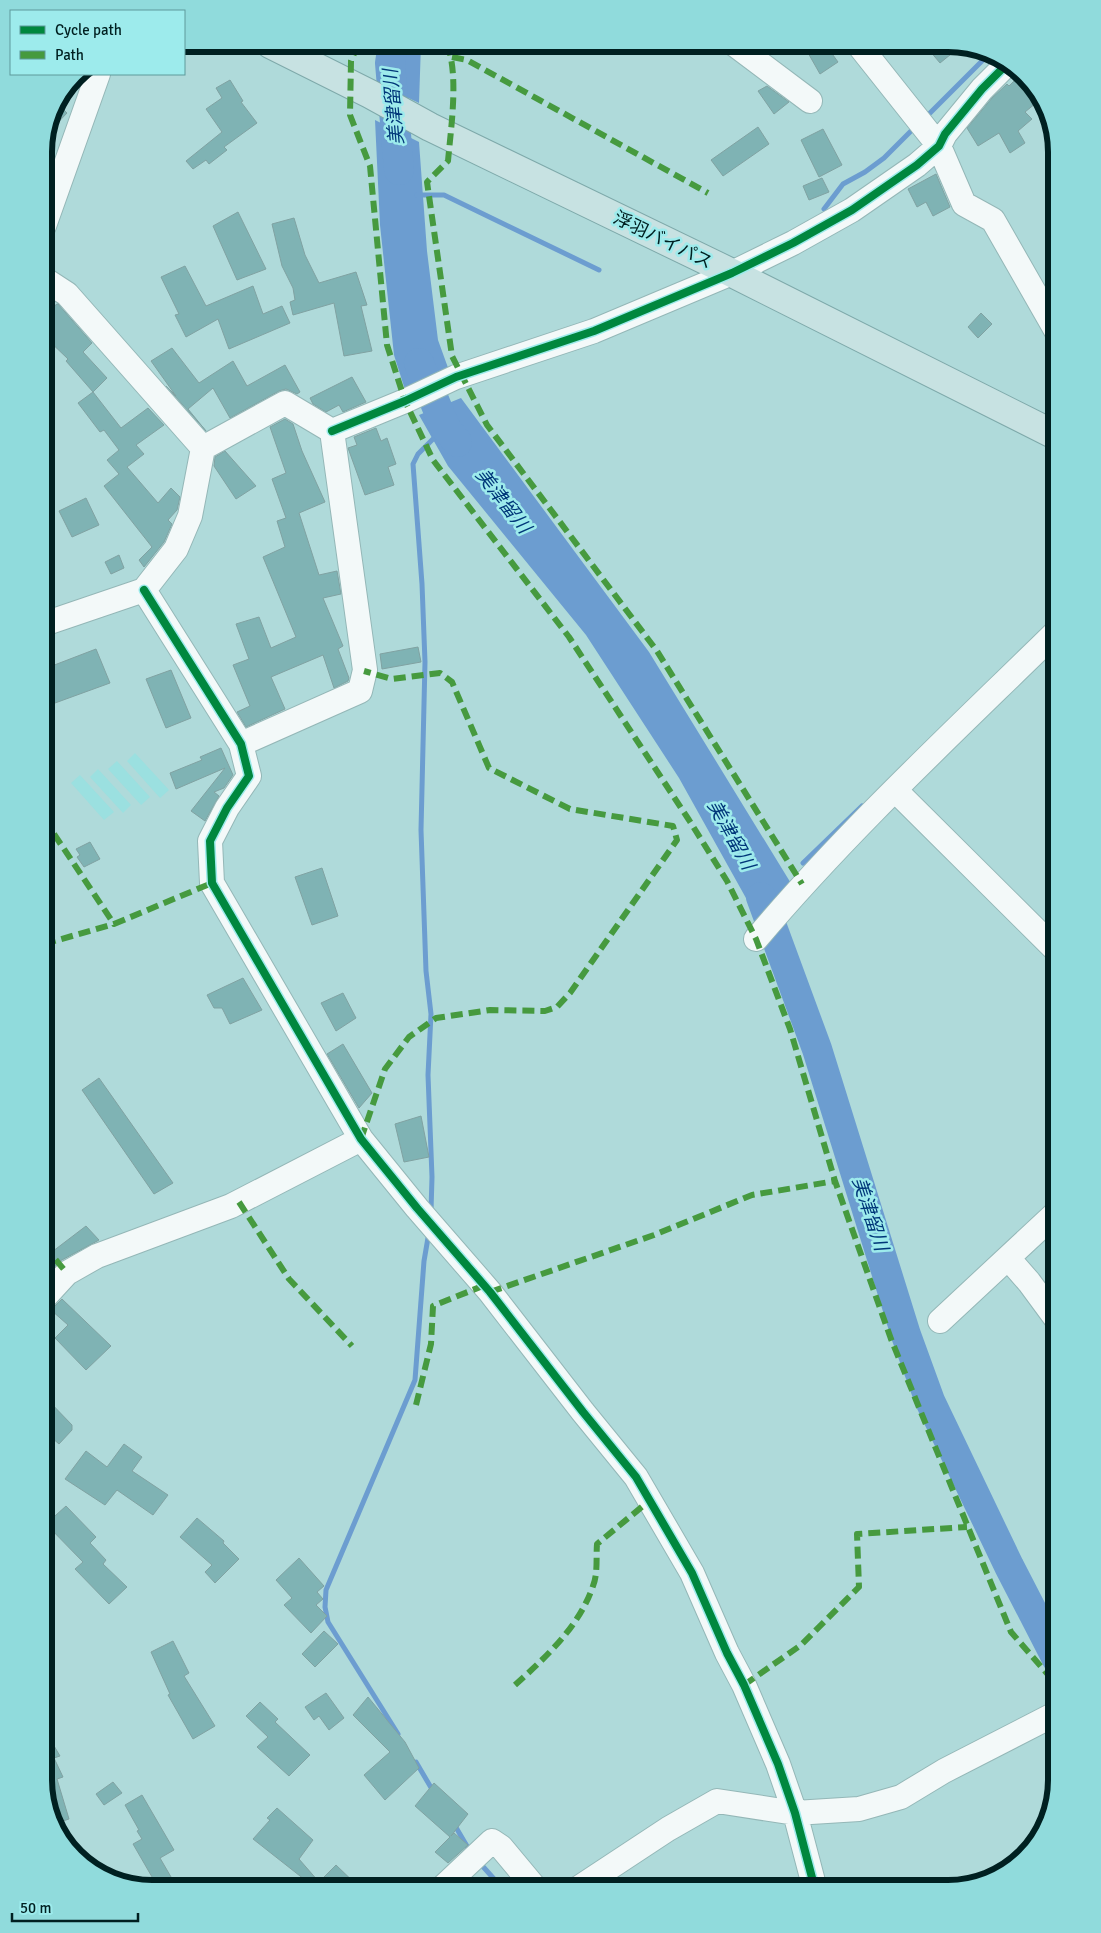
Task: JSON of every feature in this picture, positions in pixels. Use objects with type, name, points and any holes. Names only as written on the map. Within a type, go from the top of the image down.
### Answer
[{"type":"highway","name":"浮羽バイパス","points":[[288,53],[430,126],[732,273],[1048,431]]},
{"type":"street","points":[[746,53],[810,101]]},
{"type":"street","points":[[865,53],[939,146],[964,204],[993,220],[1048,316]]},
{"type":"street","points":[[332,431],[405,401],[456,377],[594,331],[732,273],[793,243],[852,210],[905,174],[939,146],[945,134],[982,89],[1003,68]]},
{"type":"street","points":[[53,201],[98,75]]},
{"type":"street","points":[[53,284],[66,294],[202,448]]},
{"type":"street","points":[[202,448],[285,404],[332,431]]},
{"type":"street","points":[[241,744],[360,691],[365,670],[332,431]]},
{"type":"street","points":[[53,621],[144,590],[176,549],[190,516],[202,448]]},
{"type":"street","points":[[144,590],[241,744],[249,776],[226,808],[210,840],[212,884],[361,1139],[417,1208],[490,1292],[636,1477],[692,1573],[727,1653],[748,1694],[778,1764],[795,1813],[813,1880]]},
{"type":"street","points":[[756,938],[802,884],[1048,640]]},
{"type":"street","points":[[895,790],[1048,941]]},
{"type":"street","points":[[52,1289],[67,1273],[97,1256],[232,1206],[361,1139]]},
{"type":"street","points":[[940,1321],[1048,1220]]},
{"type":"street","points":[[1008,1258],[1048,1309]]},
{"type":"street","points":[[591,1880],[668,1829],[717,1801],[795,1813],[859,1809],[900,1797],[944,1771],[1048,1717]]},
{"type":"street","points":[[451,1880],[492,1841],[501,1847],[528,1880]]},
{"type":"shaded area","points":[[135,753],[169,790],[160,798],[127,761]]},
{"type":"shaded area","points":[[117,761],[150,797],[141,805],[108,769]]},
{"type":"shaded area","points":[[98,769],[131,805],[123,813],[90,777]]},
{"type":"shaded area","points":[[80,775],[114,812],[104,820],[71,783]]},
{"type":"water","points":[[379,53],[421,53],[419,103],[377,83]]},
{"type":"water","points":[[375,120],[419,142],[427,251],[438,340],[451,376],[407,396],[394,355],[380,225]]},
{"type":"water","points":[[461,398],[649,652],[792,885],[761,925],[679,778],[586,635],[448,466],[419,415]]},
{"type":"building","points":[[808,53],[832,53],[838,62],[820,74]]},
{"type":"building","points":[[932,53],[952,53],[940,63]]},
{"type":"building","points":[[1016,79],[1035,103],[1025,112],[1032,119],[1018,131],[1025,143],[1010,153],[999,133],[978,146],[967,128],[992,98],[1007,84],[1009,86]]},
{"type":"building","points":[[230,80],[243,101],[241,102],[257,123],[224,147],[227,150],[209,164],[206,160],[193,169],[186,161],[222,132],[206,109],[222,98],[216,88]]},
{"type":"building","points":[[767,86],[789,102],[774,114],[758,91]]},
{"type":"building","points":[[63,109],[67,113],[57,124]]},
{"type":"building","points":[[758,127],[769,144],[723,176],[711,160]]},
{"type":"building","points":[[823,129],[842,165],[819,177],[801,140]]},
{"type":"building","points":[[936,174],[950,207],[933,216],[926,202],[917,207],[908,189]]},
{"type":"building","points":[[822,178],[829,192],[809,200],[803,186]]},
{"type":"building","points":[[238,212],[266,269],[237,280],[213,226]]},
{"type":"building","points":[[294,218],[305,255],[319,283],[356,272],[367,305],[361,306],[372,351],[344,356],[334,303],[293,315],[290,302],[295,300],[293,288],[282,266],[272,224]]},
{"type":"building","points":[[185,266],[206,306],[253,286],[263,314],[282,306],[290,323],[229,349],[218,319],[186,337],[175,315],[179,314],[161,277]]},
{"type":"building","points":[[57,304],[92,343],[83,352],[107,378],[93,392],[66,361],[68,359],[53,345],[53,307]]},
{"type":"building","points":[[981,313],[992,324],[978,338],[968,327]]},
{"type":"building","points":[[172,348],[199,383],[233,361],[247,386],[285,365],[300,392],[297,394],[286,389],[279,391],[230,418],[213,388],[188,409],[206,431],[166,386],[176,396],[151,361]]},
{"type":"building","points":[[352,377],[366,402],[343,412],[339,405],[326,412],[313,404],[310,398]]},
{"type":"building","points":[[93,392],[121,428],[148,408],[164,425],[136,445],[144,454],[127,467],[158,503],[171,488],[180,497],[177,510],[168,520],[172,524],[164,542],[144,567],[139,560],[152,547],[104,486],[119,474],[107,460],[119,450],[104,430],[100,432],[78,403]]},
{"type":"building","points":[[285,419],[293,424],[302,451],[325,502],[299,513],[319,575],[337,571],[341,594],[323,598],[343,646],[338,649],[349,678],[348,681],[334,688],[323,655],[271,677],[285,709],[246,727],[237,712],[250,706],[233,665],[249,659],[236,624],[259,617],[271,648],[296,637],[263,557],[285,547],[277,521],[286,518],[272,479],[286,473],[270,427]]},
{"type":"building","points":[[376,428],[381,441],[387,438],[396,464],[388,467],[394,485],[365,495],[348,448],[357,445],[354,437]]},
{"type":"building","points":[[225,451],[256,486],[236,499],[214,466],[215,457]]},
{"type":"building","points":[[86,498],[99,525],[72,537],[59,511]]},
{"type":"building","points":[[119,555],[124,568],[111,574],[105,562]]},
{"type":"building","points":[[418,647],[421,662],[382,669],[380,654]]},
{"type":"building","points":[[96,649],[110,683],[53,704],[53,666]]},
{"type":"building","points":[[171,670],[191,718],[166,728],[146,679]]},
{"type":"building","points":[[221,748],[233,775],[224,788],[214,792],[219,796],[205,821],[191,811],[225,768],[176,789],[170,773],[202,760],[200,757]]},
{"type":"building","points":[[90,842],[100,859],[84,867],[77,857],[80,855],[76,849]]},
{"type":"building","points":[[322,868],[338,916],[312,925],[295,877]]},
{"type":"building","points":[[243,978],[262,1010],[230,1024],[222,1008],[214,1008],[207,995]]},
{"type":"building","points":[[343,993],[356,1018],[336,1031],[321,1003]]},
{"type":"building","points":[[343,1044],[372,1093],[359,1108],[327,1054]]},
{"type":"building","points":[[99,1078],[173,1183],[154,1194],[82,1090]]},
{"type":"building","points":[[421,1116],[429,1157],[404,1162],[395,1124]]},
{"type":"building","points":[[86,1226],[99,1240],[60,1261],[52,1269],[52,1252]]},
{"type":"building","points":[[62,1299],[111,1346],[86,1370],[55,1338],[68,1325],[52,1311],[52,1309]]},
{"type":"building","points":[[52,1405],[72,1425],[72,1430],[59,1444],[52,1438]]},
{"type":"building","points":[[124,1444],[142,1457],[132,1471],[168,1495],[153,1515],[117,1490],[105,1505],[65,1479],[86,1451],[107,1467]]},
{"type":"building","points":[[66,1506],[96,1537],[90,1543],[106,1560],[103,1564],[127,1587],[109,1604],[75,1569],[83,1562],[52,1530],[52,1518]]},
{"type":"building","points":[[197,1518],[224,1541],[223,1543],[239,1559],[215,1583],[205,1572],[212,1565],[180,1537]]},
{"type":"building","points":[[299,1558],[324,1586],[317,1592],[323,1599],[316,1605],[327,1616],[311,1633],[284,1605],[292,1598],[276,1580]]},
{"type":"building","points":[[324,1631],[338,1644],[315,1667],[302,1654]]},
{"type":"building","points":[[173,1641],[189,1673],[184,1676],[215,1726],[193,1739],[168,1695],[170,1694],[151,1652]]},
{"type":"building","points":[[326,1693],[344,1718],[329,1730],[319,1716],[314,1720],[305,1707]]},
{"type":"building","points":[[368,1697],[405,1742],[419,1768],[385,1800],[364,1775],[390,1752],[353,1715]]},
{"type":"building","points":[[260,1702],[278,1719],[275,1722],[310,1755],[289,1776],[257,1747],[268,1737],[246,1716]]},
{"type":"building","points":[[52,1743],[60,1756],[54,1758],[63,1777],[57,1779],[69,1819],[62,1821],[54,1800]]},
{"type":"building","points":[[113,1782],[122,1793],[104,1805],[96,1794]]},
{"type":"building","points":[[434,1783],[468,1814],[451,1836],[454,1833],[468,1845],[448,1863],[435,1852],[450,1837],[415,1806]]},
{"type":"building","points":[[142,1795],[174,1850],[160,1858],[173,1880],[154,1880],[133,1844],[142,1839],[125,1805]]},
{"type":"building","points":[[277,1808],[313,1840],[299,1859],[317,1880],[305,1880],[253,1839],[270,1820],[267,1818]]},
{"type":"building","points":[[336,1865],[352,1880],[321,1880]]},
{"type":"waterway","name":"美津留川","points":[[392,53],[390,63],[399,170]]},
{"type":"waterway","points":[[925,118],[984,59]]},
{"type":"waterway","points":[[824,209],[843,184],[865,172],[884,158],[915,127]]},
{"type":"waterway","points":[[417,195],[444,195],[599,270]]},
{"type":"waterway","name":"美津留川","points":[[419,363],[445,427],[457,442]]},
{"type":"waterway","points":[[431,1211],[432,1177],[428,1075],[431,1014],[426,971],[421,830],[425,662],[422,584],[413,464],[418,454],[436,436]]},
{"type":"waterway","points":[[803,863],[862,806]]},
{"type":"waterway","name":"美津留川","points":[[761,897],[817,1049],[906,1335],[930,1401],[1009,1566],[1048,1642]]},
{"type":"waterway","points":[[398,1734],[328,1622],[325,1607],[326,1590],[415,1380],[424,1261],[429,1232]]},
{"type":"waterway","points":[[416,1762],[433,1791]]},
{"type":"waterway","points":[[454,1824],[471,1853]]},
{"type":"waterway","points":[[478,1861],[495,1880]]},
{"type":"marked path","points":[[354,53],[351,61],[350,115],[370,166],[387,345],[405,401],[433,460],[569,637],[727,881],[756,939],[790,1029],[835,1181],[891,1339],[1011,1632],[1048,1675]]},
{"type":"marked path","points":[[450,53],[453,86],[448,161],[427,182],[452,356],[487,425],[657,651],[802,884]]},
{"type":"marked path","points":[[452,57],[467,60],[708,193]]},
{"type":"marked path","points":[[361,1139],[385,1069],[409,1037],[436,1018],[490,1010],[545,1011],[557,1007],[570,993],[677,840],[673,826],[570,809],[489,768],[452,682],[440,673],[392,679],[364,671]]},
{"type":"marked path","points":[[53,832],[114,924],[212,883]]},
{"type":"marked path","points":[[53,942],[114,924]]},
{"type":"marked path","points":[[490,1292],[654,1235],[752,1195],[835,1181]]},
{"type":"marked path","points":[[239,1202],[289,1279],[352,1346]]},
{"type":"marked path","points":[[52,1256],[67,1273]]},
{"type":"marked path","points":[[416,1405],[431,1344],[433,1306],[485,1285]]},
{"type":"marked path","points":[[515,1685],[550,1652],[579,1615],[595,1581],[597,1544],[649,1501]]},
{"type":"marked path","points":[[744,1685],[801,1645],[859,1587],[857,1534],[967,1527]]},
{"type":"cycle path","points":[[332,431],[405,401],[456,377],[594,331],[732,273],[793,243],[852,210],[917,165],[939,146],[945,134],[982,89],[1003,68]]},
{"type":"cycle path","points":[[144,590],[241,744],[249,776],[227,808],[210,841],[212,883],[361,1139],[417,1208],[490,1292],[636,1477],[692,1573],[727,1653],[744,1685],[778,1764],[795,1813],[813,1880]]}]
